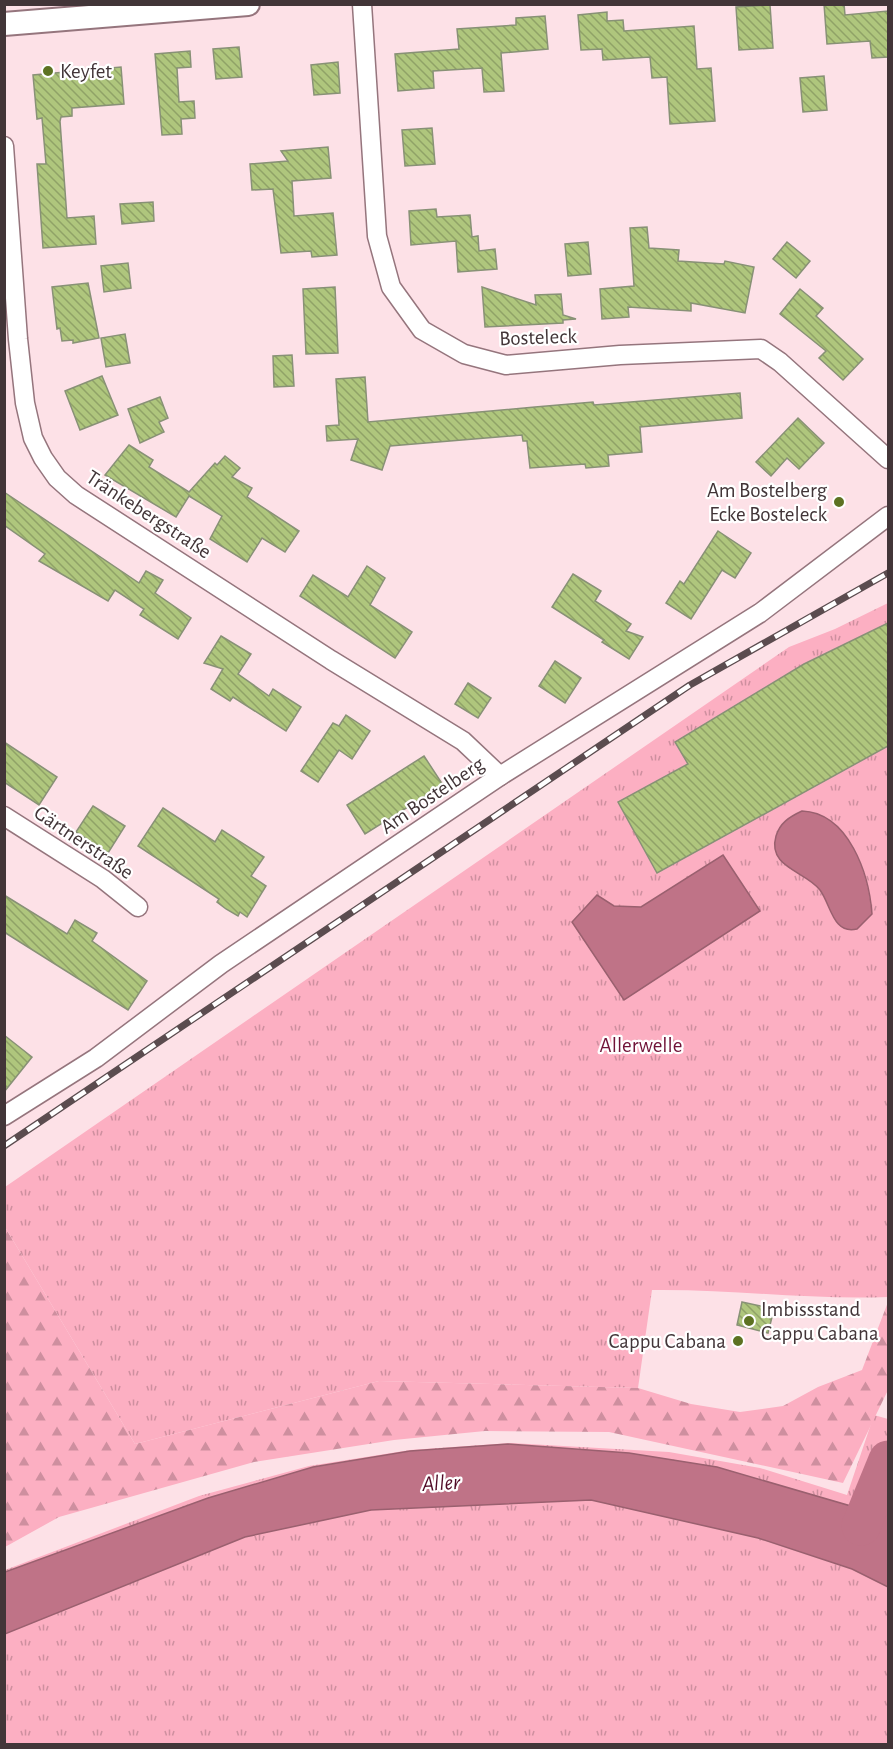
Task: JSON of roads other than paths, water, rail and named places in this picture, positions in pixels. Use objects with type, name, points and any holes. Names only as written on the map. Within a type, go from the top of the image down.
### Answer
[{"type":"street","points":[[4,24],[50,13],[248,4]]},
{"type":"street","name":"Bosteleck","points":[[362,4],[377,236],[391,287],[422,330],[464,354],[506,365],[620,355],[761,349],[780,362],[888,459]]},
{"type":"street","name":"Tränkebergstraße","points":[[4,146],[25,403],[33,438],[57,478],[76,495],[331,660],[463,741],[500,776]]},
{"type":"street","name":"Am Bostelberg","points":[[4,1116],[96,1058],[221,964],[500,776],[760,613],[888,516]]},
{"type":"street","name":"Gärtnerstraße","points":[[4,816],[103,879],[138,907]]},
{"type":"water","points":[[802,811],[818,814],[832,822],[854,848],[866,881],[872,914],[857,929],[843,928],[834,917],[820,890],[789,868],[777,855],[776,836],[780,827],[789,818]]},
{"type":"water","points":[[723,855],[760,911],[624,1000],[572,922],[597,895],[614,906],[641,907]]},
{"type":"water","name":"Aller","points":[[508,1444],[629,1453],[717,1467],[851,1506],[868,1474],[888,1478],[888,1587],[852,1569],[758,1538],[591,1500],[371,1510],[245,1537],[5,1634],[5,1572],[208,1498],[313,1467],[410,1451]]},
{"type":"waterway","points":[[861,1526],[888,1460]]},
{"type":"railway","points":[[4,1146],[690,685],[888,573]]},
{"type":"place","name":"Keyfet","points":[[48,71]]},
{"type":"place","name":"Am Bostelberg Ecke Bosteleck","points":[[839,502]]},
{"type":"place","name":"Imbissstand Cappu Cabana","points":[[749,1321]]},
{"type":"place","name":"Cappu Cabana","points":[[738,1341]]},
{"type":"park label","name":"Allerwelle","points":[[641,1045]]}]
